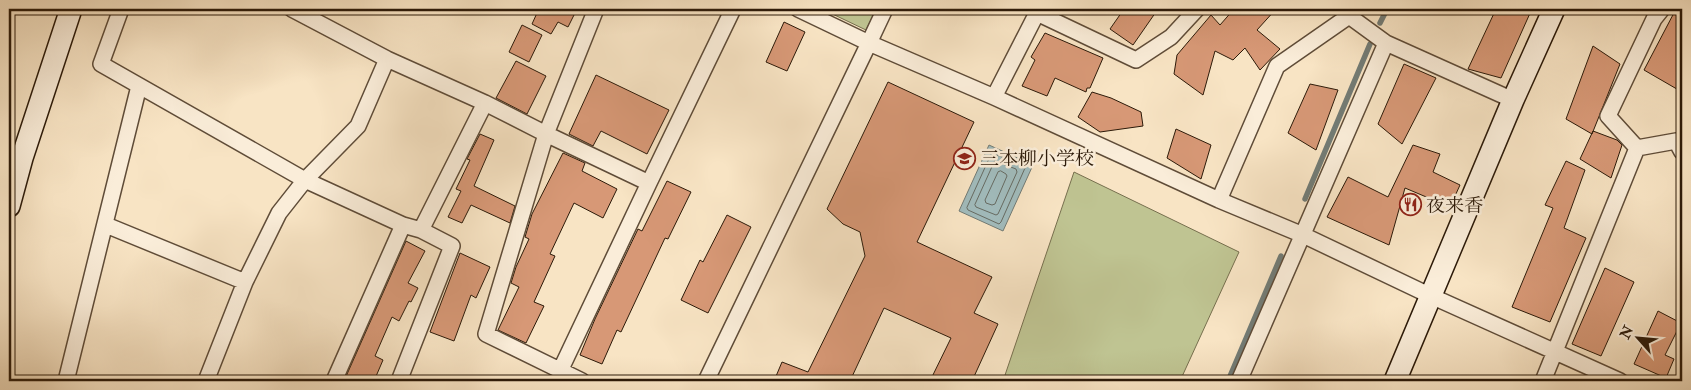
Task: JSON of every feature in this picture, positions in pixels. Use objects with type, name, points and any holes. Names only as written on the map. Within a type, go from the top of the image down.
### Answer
[{"type":"street","points":[[9,206],[22,158],[70,9]]},
{"type":"street","points":[[121,9],[101,64],[305,180],[452,246],[399,381]]},
{"type":"street","points":[[292,9],[387,59],[485,103],[649,183]]},
{"type":"street","points":[[582,381],[486,334],[546,134],[596,9]]},
{"type":"street","points":[[560,370],[734,9]]},
{"type":"street","points":[[798,9],[869,43],[994,97],[1219,200],[1303,235],[1431,296],[1620,381]]},
{"type":"street","points":[[706,381],[885,9]]},
{"type":"street","points":[[994,97],[1038,11],[1136,60],[1171,37],[1197,9]]},
{"type":"street","points":[[1395,381],[1512,100],[1554,9]]},
{"type":"street","points":[[1637,148],[1608,116],[1654,19],[1662,9]]},
{"type":"street","points":[[1219,200],[1277,66],[1346,12],[1386,43],[1512,100]]},
{"type":"street","points":[[1239,381],[1386,43]]},
{"type":"street","points":[[206,381],[245,282],[279,213],[305,180],[358,126],[387,59]]},
{"type":"street","points":[[66,381],[139,86]]},
{"type":"street","points":[[420,230],[485,103]]},
{"type":"street","points":[[1637,148],[1676,141],[1682,152]]},
{"type":"street","points":[[1543,381],[1637,148]]},
{"type":"street","points":[[106,225],[245,282]]},
{"type":"street","points":[[334,381],[403,225]]},
{"type":"green space","points":[[822,9],[876,9],[866,30]]},
{"type":"green space","points":[[1074,172],[1239,252],[1180,381],[1003,381]]},
{"type":"water","points":[[989,145],[1033,165],[1003,231],[959,211]]},
{"type":"building","points":[[529,9],[566,9],[575,13],[568,27],[558,22],[551,34],[532,24],[537,13]]},
{"type":"building","points":[[1124,9],[1158,9],[1133,45],[1110,29]]},
{"type":"building","points":[[1234,9],[1276,9],[1257,30],[1280,49],[1260,70],[1245,48],[1233,60],[1215,51],[1203,95],[1174,74],[1177,55],[1211,15],[1220,25]]},
{"type":"building","points":[[1496,9],[1531,11],[1501,78],[1468,69]]},
{"type":"building","points":[[1676,9],[1682,9],[1682,92],[1644,70]]},
{"type":"building","points":[[784,22],[805,32],[787,71],[766,62]]},
{"type":"building","points":[[522,25],[542,35],[529,62],[509,52]]},
{"type":"building","points":[[1045,33],[1103,58],[1090,88],[1087,88],[1086,92],[1055,78],[1047,96],[1022,86],[1035,60],[1031,57]]},
{"type":"building","points":[[1593,46],[1620,64],[1592,134],[1566,119]]},
{"type":"building","points":[[516,61],[546,76],[527,114],[496,98]]},
{"type":"building","points":[[1404,64],[1436,78],[1402,144],[1378,124]]},
{"type":"building","points":[[596,75],[669,110],[647,154],[601,131],[593,146],[569,134]]},
{"type":"building","points":[[888,82],[974,122],[917,242],[992,277],[974,313],[998,324],[972,381],[930,381],[951,338],[884,308],[850,381],[774,381],[782,362],[808,372],[865,256],[860,232],[843,224],[827,209]]},
{"type":"building","points":[[1310,84],[1338,90],[1316,150],[1288,133]]},
{"type":"building","points":[[1092,92],[1111,98],[1141,112],[1143,126],[1100,132],[1078,117]]},
{"type":"building","points":[[1176,129],[1211,145],[1201,179],[1167,158]]},
{"type":"building","points":[[1593,131],[1617,140],[1622,145],[1611,178],[1580,159]]},
{"type":"building","points":[[480,134],[494,140],[474,186],[515,206],[510,223],[471,205],[462,223],[448,217],[461,191],[456,189],[470,160],[467,159]]},
{"type":"building","points":[[1413,145],[1440,154],[1433,172],[1460,185],[1450,207],[1405,188],[1389,245],[1327,217],[1348,177],[1388,197]]},
{"type":"building","points":[[563,153],[585,163],[582,171],[617,189],[603,218],[574,203],[550,254],[555,256],[534,302],[544,306],[526,343],[498,330],[519,287],[511,283],[529,239],[525,237],[532,214]]},
{"type":"building","points":[[1566,161],[1585,170],[1564,228],[1586,238],[1550,322],[1512,307],[1553,208],[1545,205]]},
{"type":"building","points":[[667,181],[691,192],[668,239],[665,238],[621,332],[617,330],[602,364],[580,355],[638,229],[642,231]]},
{"type":"building","points":[[727,215],[751,227],[708,313],[681,300],[700,260],[703,262]]},
{"type":"building","points":[[406,241],[425,251],[408,283],[418,288],[399,321],[392,317],[375,356],[383,360],[374,381],[344,381]]},
{"type":"building","points":[[460,253],[490,267],[476,298],[471,295],[454,341],[430,332]]},
{"type":"building","points":[[1605,268],[1634,282],[1601,356],[1572,344]]},
{"type":"building","points":[[1658,311],[1681,323],[1665,355],[1674,359],[1666,378],[1634,364]]},
{"type":"waterway","points":[[1380,23],[1387,9]]},
{"type":"waterway","points":[[1305,199],[1370,44]]},
{"type":"waterway","points":[[1228,381],[1281,256]]},
{"type":"place","name":"三本柳小学校","points":[[964,158]]},
{"type":"place","name":"夜来香","points":[[1410,205]]}]
